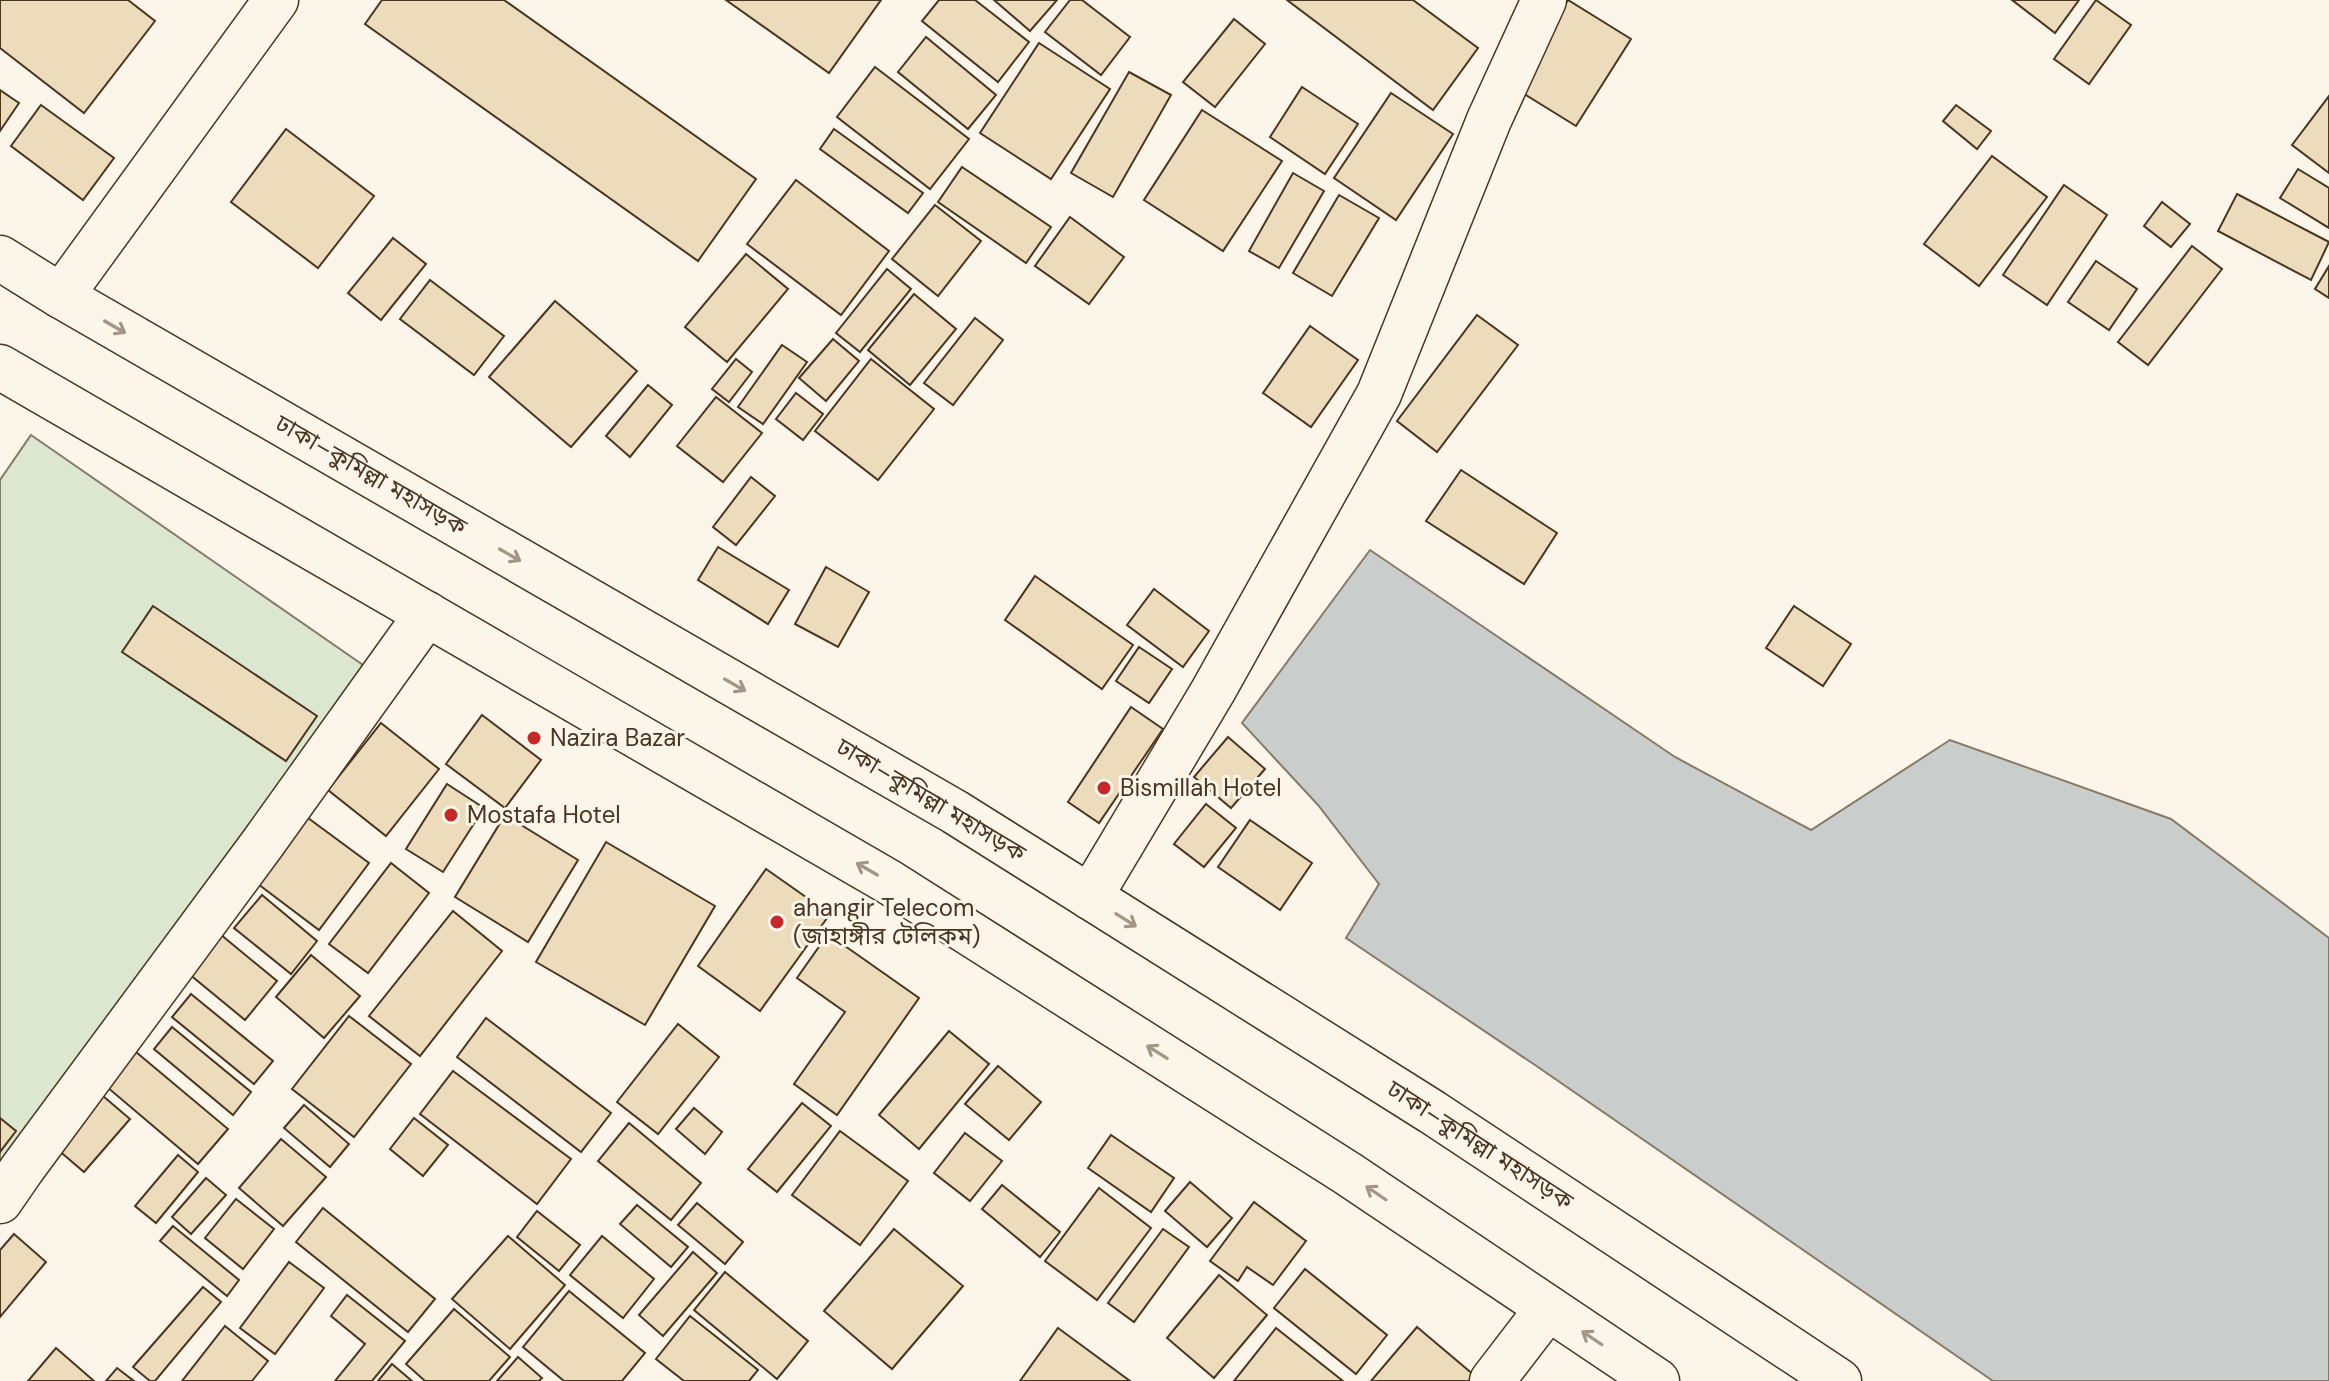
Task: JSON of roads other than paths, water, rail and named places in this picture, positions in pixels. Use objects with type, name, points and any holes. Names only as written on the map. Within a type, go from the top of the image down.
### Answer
[{"type":"main road","points":[[61,296],[276,0]]},
{"type":"main road","points":[[1090,897],[1213,691],[1379,394],[1489,120],[1544,0]]},
{"type":"main road","name":"ঢাকা–কুমিল্লা মহাসড়ক","points":[[0,258],[955,812],[1432,1112],[1839,1381]]},
{"type":"main road","points":[[0,367],[889,882],[1347,1173],[1657,1381]]},
{"type":"main road","points":[[0,1201],[427,614]]},
{"type":"main road","points":[[1492,1381],[1548,1308]]},
{"type":"place","name":"Nazira Bazar","points":[[534,738]]},
{"type":"place","name":"Bismillah Hotel","points":[[1104,788]]},
{"type":"place","name":"Mostafa Hotel","points":[[451,815]]},
{"type":"place","name":"ahangir Telecom (জাহাঙ্গীর টেলিকম)","points":[[777,922]]}]
